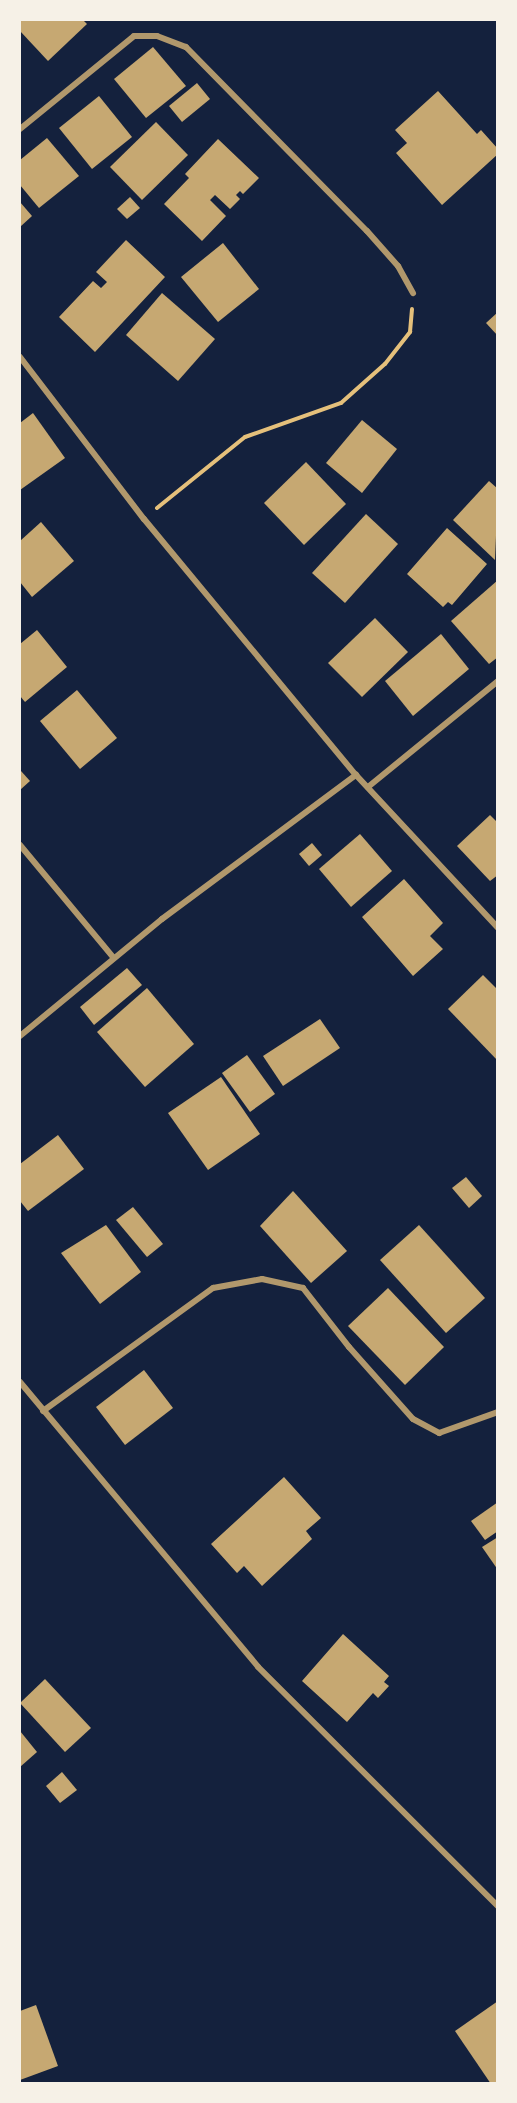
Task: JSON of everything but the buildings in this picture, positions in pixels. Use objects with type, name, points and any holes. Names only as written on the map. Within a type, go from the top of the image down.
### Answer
[{"type":"street","points":[[20,129],[134,36],[157,36],[186,47],[367,231],[398,266],[413,293]]},
{"type":"street","points":[[20,357],[144,519],[356,775],[498,928]]},
{"type":"street","points":[[368,787],[498,681]]},
{"type":"street","points":[[20,1036],[113,957],[356,775]]},
{"type":"street","points":[[20,845],[113,957]]},
{"type":"street","points":[[43,1411],[213,1288],[262,1279],[303,1288],[349,1347],[413,1419],[439,1433],[498,1412]]},
{"type":"street","points":[[20,1382],[258,1667],[498,1906]]},
{"type":"path","points":[[144,519],[193,475],[245,437],[341,403],[385,364],[410,332],[413,293]]}]
